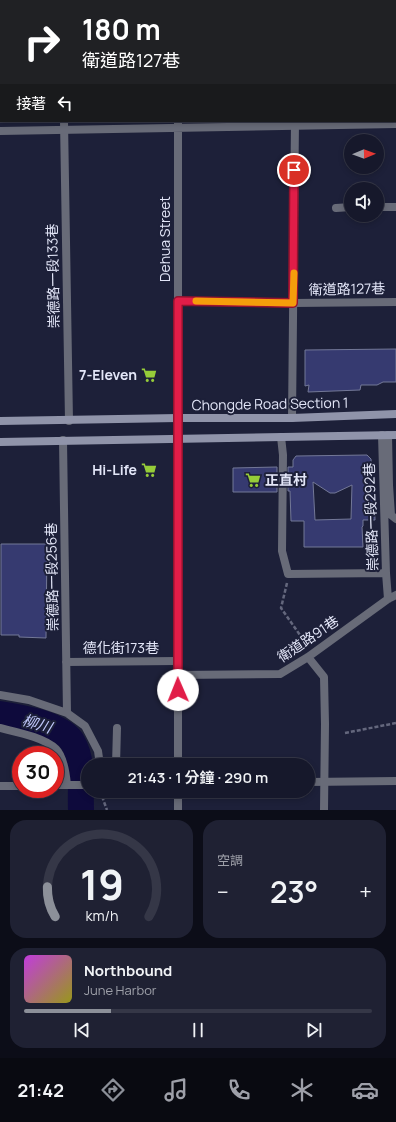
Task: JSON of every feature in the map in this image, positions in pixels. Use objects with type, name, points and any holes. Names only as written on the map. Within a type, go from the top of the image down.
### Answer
[{"type":"main road","name":"Chongde Road Section 1","points":[[0,422],[178,418],[292,418],[396,414]]},
{"type":"main road","points":[[0,442],[389,435]]},
{"type":"street","name":"崇德路一段133巷","points":[[64,122],[69,421]]},
{"type":"street","points":[[292,418],[295,124]]},
{"type":"street","points":[[0,131],[178,125],[395,125]]},
{"type":"street","name":"Dehua Street","points":[[178,125],[178,758]]},
{"type":"street","points":[[384,207],[396,207]]},
{"type":"street","points":[[336,208],[344,208]]},
{"type":"street","name":"衛道路127巷","points":[[178,301],[293,303],[396,302]]},
{"type":"street","points":[[389,435],[389,485],[392,515],[396,519]]},
{"type":"street","name":"崇德路一段292巷","points":[[388,599],[386,573],[389,435]]},
{"type":"street","points":[[282,436],[282,551],[288,574],[386,573]]},
{"type":"street","name":"崇德路一段256巷","points":[[63,440],[67,712]]},
{"type":"street","name":"衛道路91巷","points":[[177,676],[280,674],[396,595]]},
{"type":"street","points":[[310,655],[324,677],[324,810]]},
{"type":"street","name":"德化街173巷","points":[[66,662],[177,661]]},
{"type":"street","points":[[0,695],[29,700],[67,712],[85,726],[98,751],[99,758]]},
{"type":"street","points":[[0,728],[27,735],[45,742],[56,750],[65,766],[69,785]]},
{"type":"street","points":[[116,728],[116,758]]},
{"type":"street","points":[[315,782],[396,780]]},
{"type":"street","points":[[64,785],[81,785]]},
{"type":"street","points":[[0,786],[12,786]]},
{"type":"street","points":[[178,798],[178,810]]},
{"type":"path","points":[[288,574],[281,608],[310,655]]},
{"type":"path","points":[[345,732],[396,723]]},
{"type":"path","points":[[103,798],[107,810]]},
{"type":"building","points":[[396,349],[396,382],[383,382],[377,385],[361,385],[360,390],[308,392],[309,385],[305,386],[305,350]]},
{"type":"building","points":[[367,455],[371,459],[372,479],[374,479],[375,520],[363,520],[363,547],[304,547],[304,521],[291,521],[290,491],[288,491],[288,467],[293,467],[293,460],[296,456]],"holes":[[[313,482],[330,493],[335,493],[352,485],[351,519],[315,520]]]},
{"type":"building","name":"正直村","points":[[277,467],[277,492],[233,492],[233,468]]},
{"type":"building","points":[[1,544],[47,544],[46,638],[1,635]]},
{"type":"waterway","name":"柳川","points":[[0,714],[40,722],[51,726],[68,736],[73,743],[79,759],[81,776],[81,810]]},
{"type":"slow traffic","points":[[196,301],[293,303],[294,273]]},
{"type":"place","name":"7-Eleven","points":[[149,375]]},
{"type":"place","name":"Hi-Life","points":[[149,470]]},
{"type":"place","name":"正直村","points":[[253,480]]},
{"type":"route","points":[[178,690],[178,301],[293,303],[294,170]]}]
